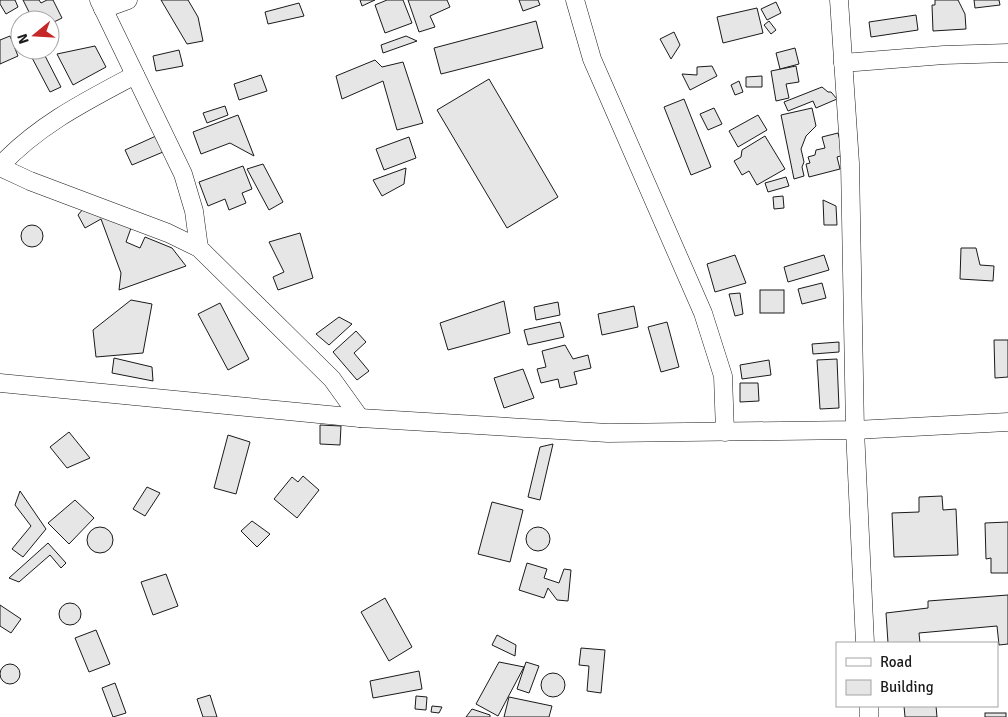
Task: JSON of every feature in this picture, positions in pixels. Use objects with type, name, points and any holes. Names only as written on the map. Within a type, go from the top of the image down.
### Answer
[{"type":"street","points":[[128,0],[101,4],[183,174],[194,211],[199,248]]},
{"type":"street","points":[[575,0],[592,59],[703,313],[723,376],[725,432]]},
{"type":"street","points":[[839,0],[850,163],[855,430],[866,642]]},
{"type":"street","points":[[843,63],[944,55],[1008,53]]},
{"type":"street","points":[[135,75],[82,103],[48,125],[18,147],[0,167],[30,182],[168,233],[199,248],[332,378],[360,418]]},
{"type":"street","points":[[0,383],[360,418],[608,433],[855,430],[1008,422]]},
{"type":"building","points":[[0,0],[15,0],[18,7],[6,14],[0,4]]},
{"type":"building","points":[[23,0],[39,0],[41,3],[53,0],[58,10],[28,10]]},
{"type":"building","points":[[161,0],[188,0],[198,17],[203,41],[187,44]]},
{"type":"building","points":[[360,0],[375,0],[362,6]]},
{"type":"building","points":[[387,0],[403,0],[412,23],[385,33],[375,5]]},
{"type":"building","points":[[408,0],[447,0],[450,7],[430,16],[435,27],[419,32]]},
{"type":"building","points":[[519,0],[538,0],[540,5],[523,11]]},
{"type":"building","points":[[935,0],[958,0],[965,14],[966,29],[933,31],[932,5],[935,5]]},
{"type":"building","points":[[974,0],[999,0],[1000,5],[975,8]]},
{"type":"building","points":[[776,2],[781,13],[767,20],[761,9]]},
{"type":"building","points":[[299,3],[304,16],[268,24],[265,12]]},
{"type":"building","points":[[757,8],[763,33],[723,43],[717,17]]},
{"type":"building","points":[[916,15],[918,30],[871,37],[869,22]]},
{"type":"building","points":[[536,21],[543,48],[441,74],[434,48]]},
{"type":"building","points":[[769,21],[776,30],[771,34],[764,25]]},
{"type":"building","points":[[674,32],[680,45],[671,59],[660,39]]},
{"type":"building","points":[[10,36],[10,60],[0,64],[0,40]]},
{"type":"building","points":[[406,36],[417,41],[383,53],[381,45]]},
{"type":"building","points":[[95,46],[106,67],[73,85],[60,60],[60,53]]},
{"type":"building","points":[[795,48],[799,64],[780,69],[776,53]]},
{"type":"building","points":[[179,50],[183,66],[156,71],[153,56]]},
{"type":"building","points":[[33,60],[47,60],[61,87],[50,92]]},
{"type":"building","points":[[375,60],[382,67],[403,62],[423,123],[397,130],[383,81],[342,99],[336,76]]},
{"type":"building","points":[[712,66],[717,76],[690,90],[682,74],[697,75],[697,67]]},
{"type":"building","points":[[796,66],[799,82],[786,84],[789,98],[776,101],[771,71]]},
{"type":"building","points":[[261,75],[267,91],[239,100],[234,84]]},
{"type":"building","points":[[762,76],[762,87],[746,87],[746,77]]},
{"type":"building","points":[[489,79],[558,197],[507,228],[437,110]]},
{"type":"building","points":[[739,81],[743,92],[735,95],[731,85]]},
{"type":"building","points":[[822,87],[831,92],[837,99],[816,108],[813,101],[788,111],[784,102]]},
{"type":"building","points":[[684,99],[711,167],[691,175],[664,107]]},
{"type":"building","points":[[225,106],[228,115],[207,123],[203,113]]},
{"type":"building","points":[[714,108],[722,124],[708,130],[700,114]]},
{"type":"building","points":[[812,108],[816,126],[806,136],[801,149],[804,162],[802,167],[804,176],[794,179],[781,115]]},
{"type":"building","points":[[238,115],[254,156],[230,143],[201,154],[193,132]]},
{"type":"building","points":[[758,115],[767,130],[738,147],[729,131]]},
{"type":"building","points":[[838,133],[844,155],[837,157],[840,169],[809,177],[806,164],[810,163],[808,157],[815,155],[816,150],[825,148],[822,137]]},
{"type":"building","points":[[156,136],[163,152],[132,165],[125,150]]},
{"type":"building","points":[[765,136],[785,169],[757,185],[749,171],[742,175],[734,161],[741,157],[742,150]]},
{"type":"building","points":[[409,137],[416,158],[384,170],[376,149]]},
{"type":"building","points":[[263,164],[283,202],[269,210],[247,169]]},
{"type":"building","points":[[243,166],[252,189],[242,193],[246,203],[229,210],[225,199],[208,206],[199,182]]},
{"type":"building","points":[[406,168],[404,184],[382,196],[373,180]]},
{"type":"building","points":[[786,177],[789,186],[768,192],[765,183]]},
{"type":"building","points":[[783,196],[784,208],[774,209],[773,197]]},
{"type":"building","points":[[823,200],[836,206],[837,225],[824,225]]},
{"type":"building","points":[[83,209],[131,228],[126,242],[140,248],[145,237],[172,248],[186,266],[119,290],[121,273],[101,219],[85,228],[78,215]]},
{"type":"building","points":[[32,225],[40,228],[43,236],[40,244],[32,247],[24,244],[21,236],[24,228]]},
{"type":"building","points":[[300,233],[313,278],[278,290],[273,277],[284,272],[269,242]]},
{"type":"building","points":[[961,248],[976,248],[980,265],[994,266],[993,281],[960,279]]},
{"type":"building","points":[[735,255],[746,283],[715,292],[707,264]]},
{"type":"building","points":[[824,255],[829,270],[788,282],[784,267]]},
{"type":"building","points":[[822,283],[826,298],[802,304],[798,289]]},
{"type":"building","points":[[760,290],[784,290],[784,313],[760,313]]},
{"type":"building","points":[[740,293],[743,314],[735,316],[729,294]]},
{"type":"building","points":[[131,300],[152,304],[143,353],[96,357],[93,330]]},
{"type":"building","points":[[504,301],[510,333],[448,350],[440,323]]},
{"type":"building","points":[[558,302],[560,315],[536,320],[534,307]]},
{"type":"building","points":[[220,303],[249,359],[228,370],[198,314]]},
{"type":"building","points":[[634,306],[638,327],[602,335],[598,314]]},
{"type":"building","points":[[339,317],[352,324],[329,345],[316,334]]},
{"type":"building","points":[[560,322],[564,337],[528,345],[524,330]]},
{"type":"building","points":[[667,322],[679,367],[661,372],[648,327]]},
{"type":"building","points":[[356,331],[366,342],[354,353],[369,371],[357,380],[333,352]]},
{"type":"building","points":[[994,340],[1008,340],[1008,377],[995,378]]},
{"type":"building","points":[[839,342],[839,352],[813,354],[812,344]]},
{"type":"building","points":[[565,345],[573,359],[588,355],[591,368],[574,372],[577,384],[560,388],[558,379],[541,383],[537,369],[546,367],[542,351]]},
{"type":"building","points":[[114,358],[152,367],[153,381],[112,373]]},
{"type":"building","points":[[837,359],[839,408],[820,409],[817,360]]},
{"type":"building","points":[[769,360],[771,375],[742,379],[740,365]]},
{"type":"building","points":[[523,369],[534,398],[504,408],[494,378]]},
{"type":"building","points":[[740,383],[758,383],[759,401],[740,402]]},
{"type":"building","points":[[320,425],[341,426],[340,445],[320,444]]},
{"type":"building","points":[[69,432],[90,458],[67,468],[50,447]]},
{"type":"building","points":[[228,435],[250,442],[236,494],[214,488]]},
{"type":"building","points":[[553,444],[540,500],[528,497],[540,447]]},
{"type":"building","points":[[303,476],[319,490],[297,518],[274,499],[292,477],[298,482]]},
{"type":"building","points":[[147,487],[160,493],[145,516],[133,509]]},
{"type":"building","points":[[20,491],[46,529],[23,557],[12,549],[31,526],[15,505]]},
{"type":"building","points":[[942,496],[943,510],[956,509],[958,555],[894,557],[892,513],[919,512],[919,497]]},
{"type":"building","points":[[75,500],[94,518],[69,544],[48,523]]},
{"type":"building","points":[[492,502],[523,510],[510,562],[478,554]]},
{"type":"building","points":[[252,521],[270,534],[257,547],[241,531]]},
{"type":"building","points":[[1008,522],[1008,573],[991,573],[991,558],[986,559],[985,523]]},
{"type":"building","points":[[100,527],[109,531],[113,540],[109,549],[100,553],[91,549],[87,540],[91,531]]},
{"type":"building","points":[[538,527],[543,528],[549,534],[549,544],[543,550],[538,551],[533,550],[527,544],[526,539],[527,534],[533,528]]},
{"type":"building","points":[[48,543],[66,563],[61,568],[50,555],[19,582],[9,578]]},
{"type":"building","points":[[527,563],[547,569],[544,578],[559,583],[564,569],[571,570],[568,601],[557,600],[548,588],[544,598],[519,590]]},
{"type":"building","points":[[166,574],[178,606],[153,615],[141,582]]},
{"type":"building","points":[[1008,595],[1008,644],[999,645],[997,626],[919,633],[920,642],[888,642],[886,613],[928,608],[928,601]]},
{"type":"building","points":[[385,598],[412,647],[389,661],[361,612]]},
{"type":"building","points":[[70,603],[78,606],[81,614],[78,622],[70,625],[62,622],[59,614],[62,606]]},
{"type":"building","points":[[0,605],[21,619],[11,633],[0,626]]},
{"type":"building","points":[[96,630],[110,664],[89,672],[75,638]]},
{"type":"building","points":[[497,635],[516,645],[515,656],[492,645]]},
{"type":"building","points":[[581,648],[605,650],[601,693],[587,691],[589,666],[579,665]]},
{"type":"building","points":[[499,662],[524,667],[498,716],[476,704]]},
{"type":"building","points":[[526,662],[539,666],[529,693],[517,689]]},
{"type":"building","points":[[10,664],[17,667],[20,674],[17,681],[10,684],[3,681],[0,674],[3,667]]},
{"type":"building","points":[[419,671],[422,689],[373,698],[370,681]]},
{"type":"building","points":[[553,673],[562,676],[565,685],[562,694],[553,697],[544,694],[541,685],[544,676]]},
{"type":"building","points":[[115,683],[126,713],[113,717],[102,688]]},
{"type":"building","points":[[210,695],[217,717],[203,717],[197,699]]},
{"type":"building","points":[[416,696],[427,697],[426,710],[415,709]]},
{"type":"building","points":[[509,697],[552,706],[549,717],[504,717]]},
{"type":"building","points":[[432,706],[442,707],[439,713],[431,712]]},
{"type":"building","points":[[904,707],[936,707],[937,717],[905,717]]},
{"type":"building","points":[[472,709],[490,715],[490,717],[466,717]]},
{"type":"building","points":[[985,713],[1006,713],[1006,717],[985,717]]}]
